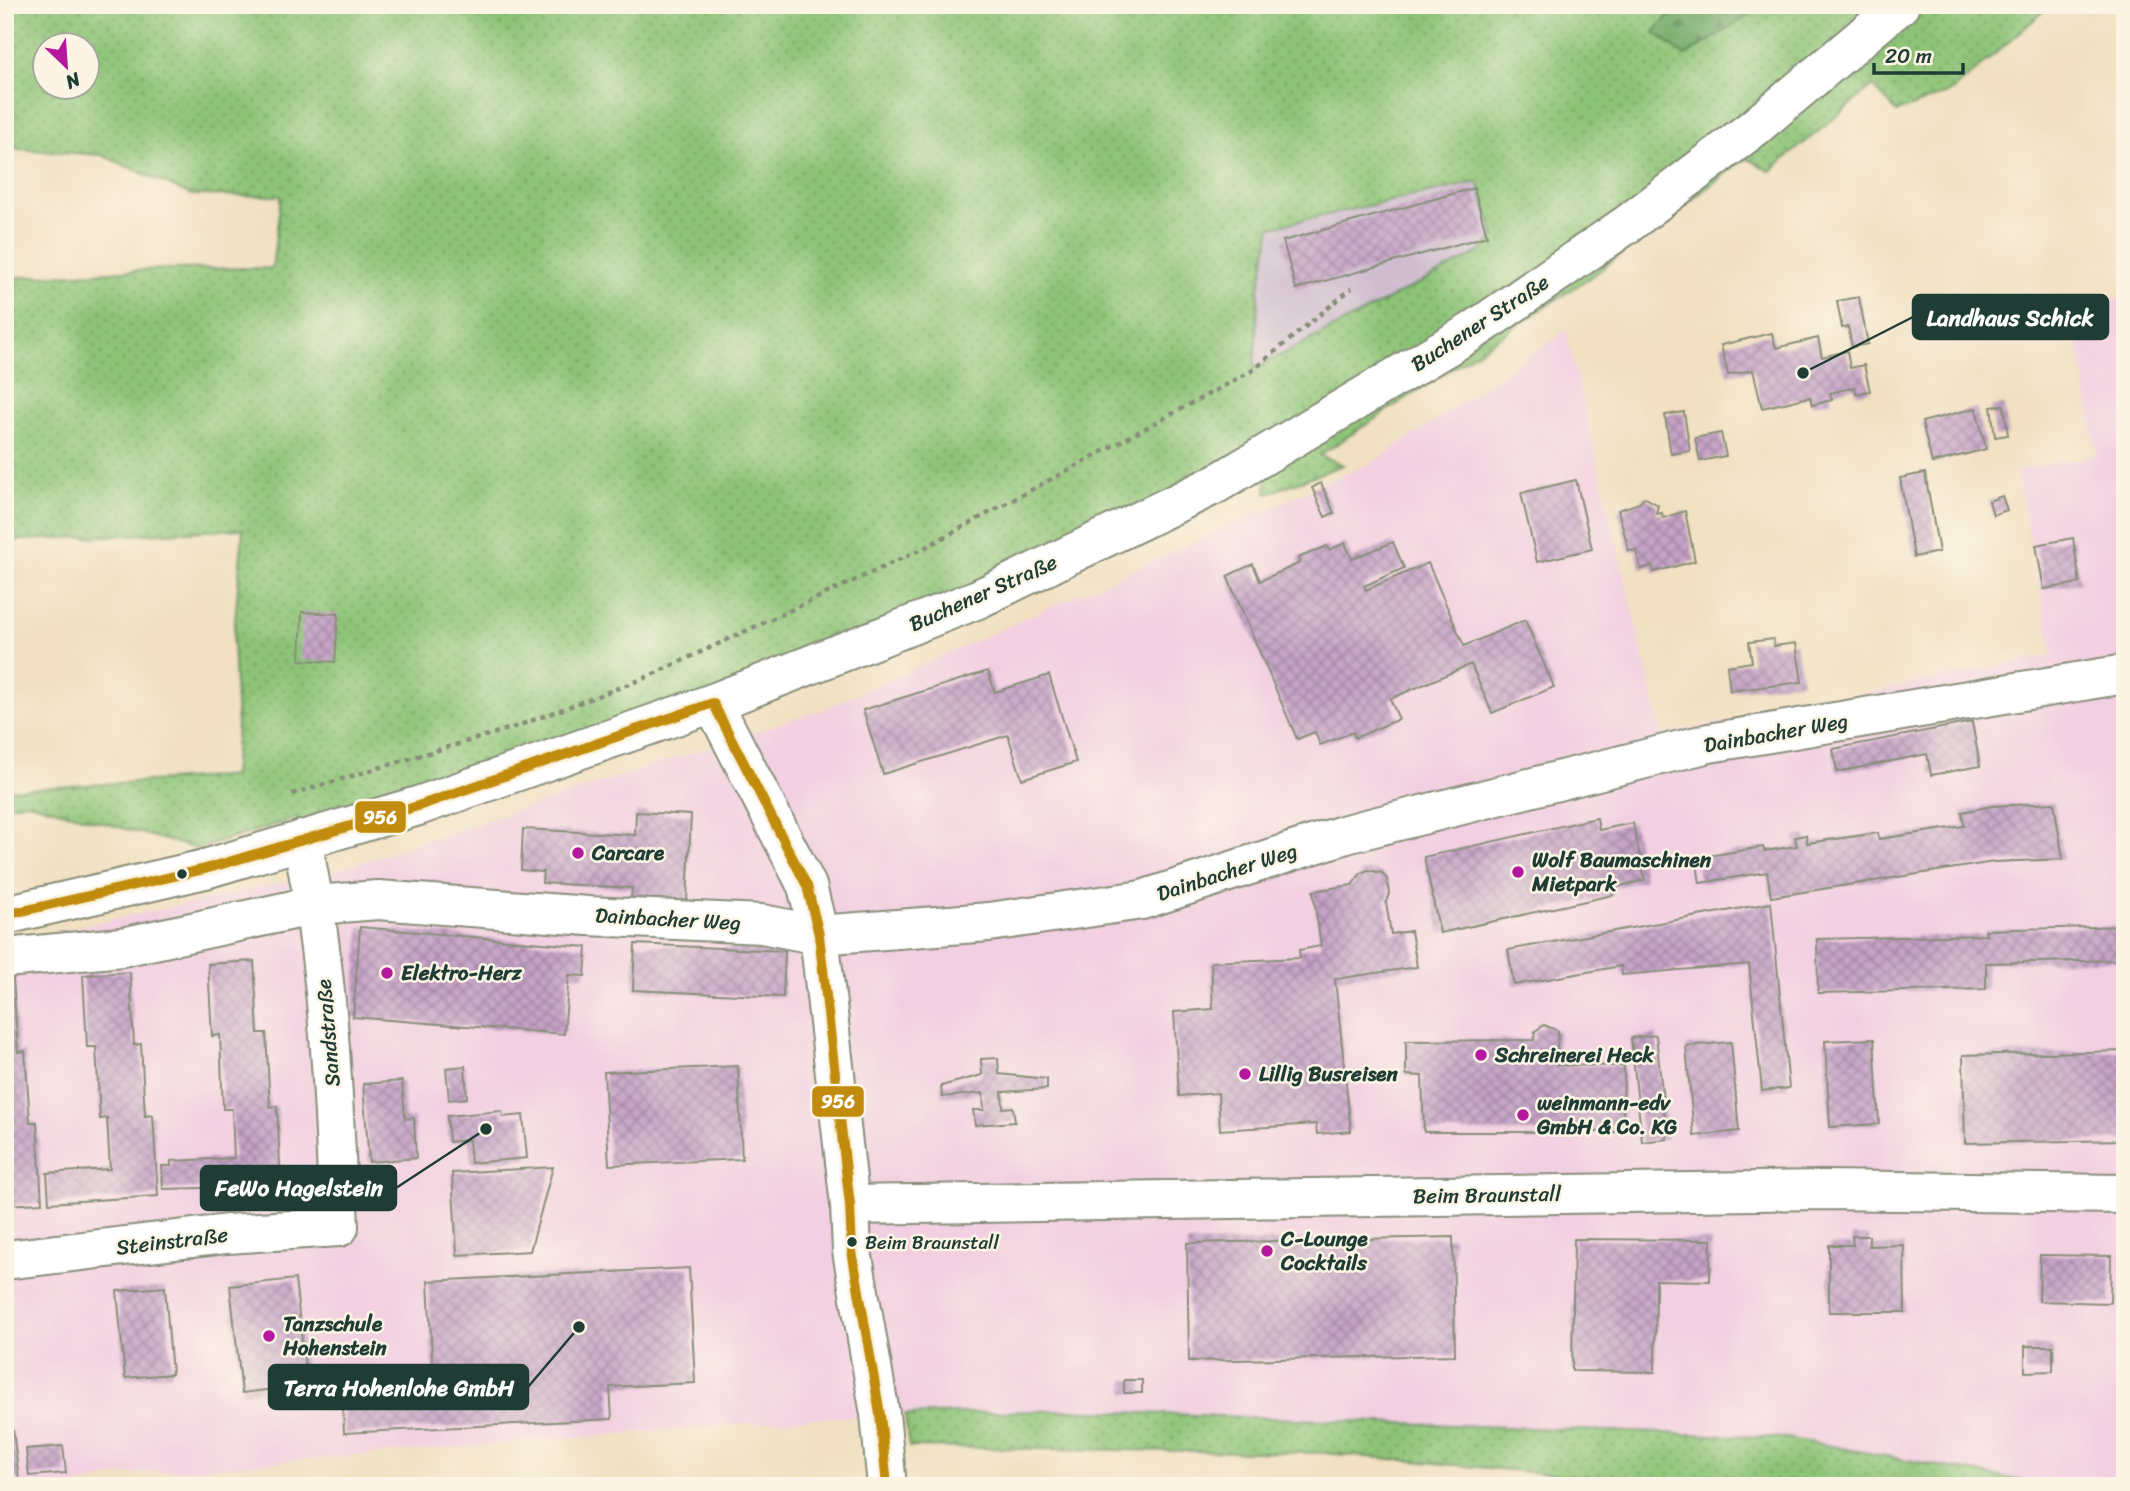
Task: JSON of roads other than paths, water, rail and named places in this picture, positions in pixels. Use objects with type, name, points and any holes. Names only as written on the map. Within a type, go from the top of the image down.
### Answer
[{"type":"street","name":"Buchener Straße","points":[[5,915],[205,870],[418,807],[713,702],[978,599],[1216,484],[1473,331],[1629,223],[1755,127],[1900,5]]},
{"type":"street","name":"Dainbacher Weg","points":[[316,905],[378,900],[588,916],[762,924],[819,935],[989,922],[1142,900],[1346,834],[1709,743],[2125,674]]},
{"type":"street","points":[[713,702],[807,886],[819,935],[850,1205],[852,1251],[880,1414],[887,1486]]},
{"type":"street","name":"Sandstraße","points":[[302,841],[316,905],[332,1058],[339,1227]]},
{"type":"street","points":[[5,958],[122,947],[316,905]]},
{"type":"street","name":"Beim Braunstall","points":[[850,1205],[1799,1191],[2125,1194]]},
{"type":"street","name":"Steinstraße","points":[[5,1260],[227,1234],[339,1227]]},
{"type":"place","name":"Landhaus Schick","points":[[1803,373]]},
{"type":"place","name":"Carcare","points":[[578,853]]},
{"type":"place","name":"Wolf Baumaschinen Mietpark","points":[[1518,872]]},
{"type":"place","name":"Elektro-Herz","points":[[387,973]]},
{"type":"place","name":"Schreinerei Heck","points":[[1481,1055]]},
{"type":"place","name":"Lillig Busreisen","points":[[1245,1074]]},
{"type":"place","name":"weinmann-edv GmbH & Co. KG","points":[[1523,1115]]},
{"type":"place","name":"FeWo Hagelstein","points":[[486,1129]]},
{"type":"place","name":"Beim Braunstall","points":[[852,1242]]},
{"type":"place","name":"C-Lounge Cocktails","points":[[1267,1251]]},
{"type":"place","name":"Terra Hohenlohe GmbH","points":[[579,1327]]},
{"type":"place","name":"Tanzschule Hohenstein","points":[[269,1336]]}]
